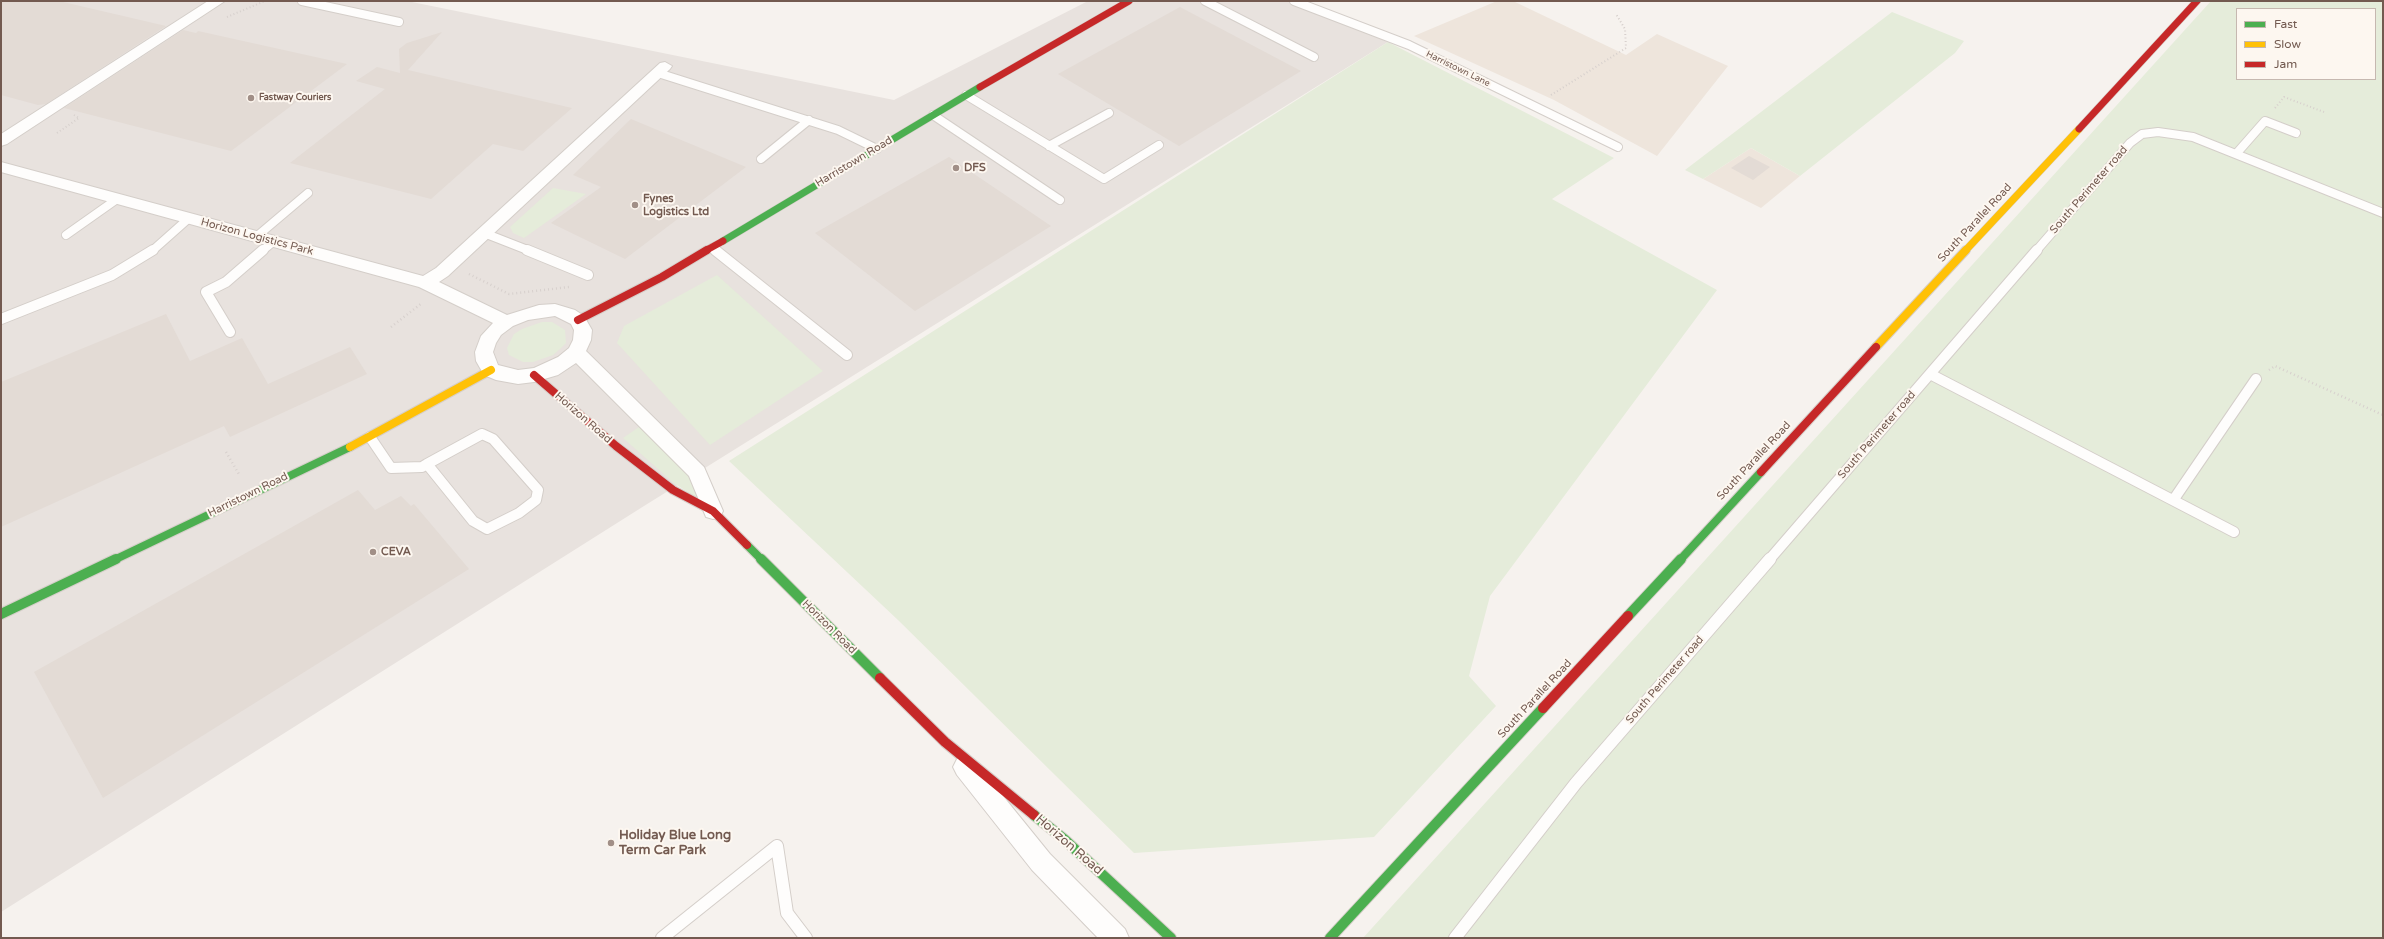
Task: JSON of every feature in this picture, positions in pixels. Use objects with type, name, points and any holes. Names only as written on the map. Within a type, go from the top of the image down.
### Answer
[{"type":"street","points":[[1,141],[218,1]]},
{"type":"street","name":"Harristown Road","points":[[578,320],[662,277],[966,95],[1129,1]]},
{"type":"street","name":"South Parallel Road","points":[[1330,938],[2197,1]]},
{"type":"street","points":[[432,287],[442,272],[662,70]]},
{"type":"street","name":"Horizon Logistics Park","points":[[1,168],[256,237],[432,287],[507,322]]},
{"type":"street","points":[[555,310],[569,314],[578,320],[583,330],[582,340],[576,352],[560,365],[534,375],[518,377],[503,375],[492,370],[485,362],[484,352],[491,336],[507,322],[539,311],[555,310]]},
{"type":"street","name":"Horizon Road","points":[[576,352],[698,472],[713,511]]},
{"type":"street","name":"Harristown Road","points":[[1,614],[370,437],[492,370]]},
{"type":"street","name":"Horizon Road","points":[[534,375],[629,456],[673,490],[713,511],[945,742],[1066,840],[1171,938]]},
{"type":"street","name":"Horizon Road","points":[[945,742],[1041,862],[1116,938]]},
{"type":"lane","points":[[302,1],[399,22]]},
{"type":"lane","points":[[1205,1],[1314,57]]},
{"type":"lane","name":"Harristown Lane","points":[[1294,1],[1409,46],[1618,147]]},
{"type":"lane","points":[[662,70],[838,130],[877,149]]},
{"type":"lane","points":[[966,95],[1104,179],[1159,144]]},
{"type":"lane","points":[[1050,146],[1109,113]]},
{"type":"lane","points":[[933,115],[1060,200]]},
{"type":"lane","points":[[761,159],[809,120]]},
{"type":"lane","points":[[2236,154],[2265,121],[2296,133]]},
{"type":"lane","name":"South Perimeter road","points":[[1454,938],[1576,782],[2130,143],[2142,134],[2158,132],[2176,133],[2236,154],[2383,213]]},
{"type":"lane","points":[[256,237],[308,193]]},
{"type":"lane","points":[[66,235],[117,199]]},
{"type":"lane","points":[[1,319],[112,275],[151,252],[188,219]]},
{"type":"lane","points":[[484,233],[588,275]]},
{"type":"lane","points":[[230,332],[206,292],[226,282],[273,242]]},
{"type":"lane","points":[[712,248],[847,355]]},
{"type":"lane","points":[[1930,374],[2174,499],[2234,532]]},
{"type":"lane","points":[[2174,499],[2256,379]]},
{"type":"lane","points":[[370,437],[391,468],[422,467],[427,464],[482,434],[493,439],[538,490],[536,500],[519,513],[488,529],[472,521],[427,464]]},
{"type":"lane","points":[[662,938],[777,846],[787,913],[806,938]]},
{"type":"path","points":[[1533,106],[1626,48],[1625,29],[1616,14]]},
{"type":"path","points":[[2265,121],[2284,97],[2324,112]]},
{"type":"path","points":[[463,272],[509,294],[573,286]]},
{"type":"path","points":[[391,327],[432,287]]},
{"type":"path","points":[[2256,379],[2275,366],[2383,415]]},
{"type":"path","points":[[226,452],[250,494]]},
{"type":"shaded area","points":[[1,1],[407,1],[894,100],[1088,1],[1288,1],[1388,42],[644,506],[1,912]]},
{"type":"shaded area","points":[[1497,1],[1513,1],[1626,55],[1657,34],[1728,66],[1657,156],[1554,100],[1414,36]]},
{"type":"shaded area","points":[[1751,148],[1800,176],[1761,208],[1703,179]]},
{"type":"green space","points":[[2211,1],[2383,1],[2383,938],[1363,938]]},
{"type":"green space","points":[[1892,12],[1964,41],[1955,53],[1800,176],[1751,148],[1703,179],[1685,170]]},
{"type":"green space","points":[[1388,42],[1614,158],[1552,199],[1717,290],[1490,596],[1469,676],[1496,706],[1374,837],[1134,853],[898,620],[729,461]]},
{"type":"green space","points":[[553,188],[586,194],[524,238],[513,233],[510,227]]},
{"type":"green space","points":[[717,275],[823,371],[710,445],[617,343],[624,326]]},
{"type":"green space","points":[[542,322],[552,322],[565,330],[566,343],[553,355],[533,362],[523,362],[509,355],[507,348],[514,334],[522,329]]},
{"type":"green space","points":[[639,427],[687,473],[702,501],[675,484],[623,438]]},
{"type":"building","points":[[1,1],[59,1],[166,26],[46,104],[38,105],[1,95]]},
{"type":"building","points":[[1180,7],[1301,71],[1179,146],[1058,74]]},
{"type":"building","points":[[183,30],[196,33],[198,31],[347,64],[231,151],[64,108]]},
{"type":"building","points":[[442,32],[408,70],[572,108],[523,151],[493,144],[431,199],[290,163],[385,89],[356,81],[377,67],[400,73],[399,49],[407,43]]},
{"type":"building","name":"Fynes Logistics Ltd","points":[[631,119],[746,167],[625,259],[551,223],[601,187],[573,175]]},
{"type":"building","points":[[1749,156],[1770,167],[1753,180],[1731,168]]},
{"type":"building","points":[[949,157],[1051,226],[915,311],[815,233]]},
{"type":"building","points":[[166,314],[190,361],[242,338],[268,384],[350,347],[367,374],[230,437],[224,426],[1,527],[1,382]]},
{"type":"building","points":[[358,490],[375,510],[401,496],[411,506],[414,504],[469,569],[103,798],[34,672]]},
{"type":"traffic: fast","points":[[723,241],[980,87]]},
{"type":"traffic: fast","points":[[1,614],[350,447]]},
{"type":"traffic: fast","points":[[1628,616],[1761,472]]},
{"type":"traffic: fast","points":[[747,545],[880,678]]},
{"type":"traffic: fast","points":[[1330,938],[1543,708]]},
{"type":"traffic: fast","points":[[1034,815],[1065,840],[1171,938]]},
{"type":"traffic: slow","points":[[1876,347],[2079,129]]},
{"type":"traffic: slow","points":[[350,447],[491,370]]},
{"type":"traffic: jam","points":[[980,87],[1129,1]]},
{"type":"traffic: jam","points":[[2079,129],[2197,1]]},
{"type":"traffic: jam","points":[[578,320],[662,277],[723,241]]},
{"type":"traffic: jam","points":[[1761,472],[1876,347]]},
{"type":"traffic: jam","points":[[534,375],[616,446],[673,490],[713,511],[747,545]]},
{"type":"traffic: jam","points":[[1543,708],[1628,616]]},
{"type":"traffic: jam","points":[[880,678],[945,742],[1034,815]]},
{"type":"place","name":"Fastway Couriers","points":[[251,98]]},
{"type":"place","name":"DFS","points":[[956,168]]},
{"type":"place","name":"Fynes Logistics Ltd","points":[[635,205]]},
{"type":"place","name":"CEVA","points":[[373,552]]},
{"type":"place","name":"Holiday Blue Long Term Car Park","points":[[611,843]]}]
